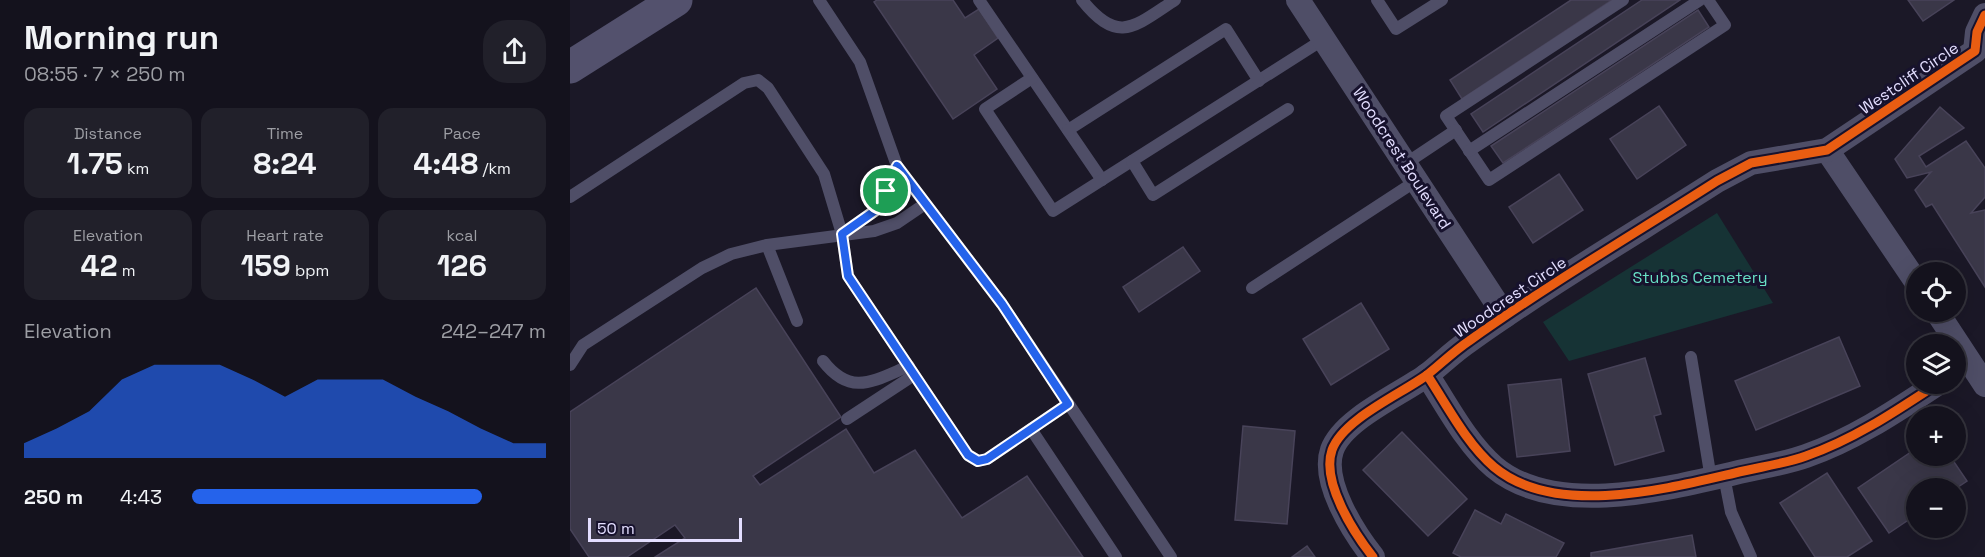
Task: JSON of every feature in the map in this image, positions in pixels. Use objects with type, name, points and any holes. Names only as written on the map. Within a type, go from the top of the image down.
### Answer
[{"type":"main road","points":[[570,67],[676,0]]},
{"type":"street","name":"Woodcrest Boulevard","points":[[1301,1],[1505,316]]},
{"type":"street","name":"Westcliff Circle","points":[[1827,150],[1980,60],[1977,32],[1985,15]]},
{"type":"street","points":[[1827,150],[1906,267]]},
{"type":"street","name":"Woodcrest Circle","points":[[1373,557],[1359,538],[1338,497],[1330,471],[1332,450],[1349,427],[1427,375],[1505,316],[1717,181],[1751,163],[1827,150]]},
{"type":"street","points":[[1966,369],[1985,385]]},
{"type":"street","points":[[1427,375],[1466,435],[1494,467],[1527,485],[1567,494],[1610,496],[1647,492],[1806,456],[1888,416],[1922,394]]},
{"type":"lane","points":[[819,0],[860,62],[897,166],[1002,304],[1171,557]]},
{"type":"lane","points":[[979,0],[1102,180]]},
{"type":"lane","points":[[1082,0],[1099,21],[1117,28],[1137,25],[1175,0]]},
{"type":"lane","points":[[1377,0],[1396,29],[1442,0]]},
{"type":"lane","points":[[1623,0],[1446,116],[1489,180],[1725,25],[1708,0]]},
{"type":"lane","points":[[1469,150],[1700,0]]},
{"type":"lane","points":[[1068,130],[1226,28],[1259,81]]},
{"type":"lane","points":[[1032,78],[985,109],[1053,211],[1324,39]]},
{"type":"lane","points":[[570,197],[744,83],[758,80],[768,88],[824,174],[842,234],[848,276],[968,455],[978,461],[987,459],[1068,404]]},
{"type":"lane","points":[[1132,161],[1153,195],[1288,109]]},
{"type":"lane","points":[[1252,288],[1411,172],[1456,130]]},
{"type":"lane","points":[[842,234],[876,210],[897,166]]},
{"type":"lane","points":[[570,364],[584,345],[702,268],[731,254],[767,245],[874,231],[897,223],[925,204]]},
{"type":"lane","points":[[767,245],[798,321]]},
{"type":"lane","points":[[1691,357],[1718,477],[1751,557]]},
{"type":"lane","points":[[823,361],[835,376],[845,382],[866,384],[912,370]]},
{"type":"lane","points":[[847,419],[912,370]]},
{"type":"lane","points":[[1031,429],[1116,557]]},
{"type":"green space","name":"Stubbs Cemetery","points":[[1717,213],[1773,303],[1569,361],[1543,322]]},
{"type":"building","points":[[877,0],[953,0],[965,18],[979,9],[998,38],[974,55],[997,89],[953,119],[874,2]]},
{"type":"building","points":[[1571,0],[1612,0],[1462,99],[1450,80]]},
{"type":"building","points":[[1642,0],[1680,0],[1483,132],[1471,114]]},
{"type":"building","points":[[1908,0],[1954,0],[1923,21]]},
{"type":"building","points":[[1698,10],[1709,27],[1503,163],[1491,146]]},
{"type":"building","points":[[1659,106],[1686,145],[1637,179],[1610,139]]},
{"type":"building","points":[[1940,107],[1964,128],[1919,156],[1926,167],[1966,141],[1985,168],[1985,197],[1971,213],[1985,210],[1985,287],[1932,204],[1926,207],[1915,190],[1931,172],[1907,178],[1895,159]]},
{"type":"building","points":[[1559,174],[1583,210],[1533,243],[1509,207]]},
{"type":"building","points":[[1183,247],[1200,271],[1139,312],[1123,287]]},
{"type":"building","points":[[756,288],[841,417],[753,476],[760,485],[846,429],[874,473],[915,450],[962,518],[1027,476],[1083,557],[655,557],[685,538],[675,525],[627,557],[589,557],[570,529],[570,412]]},
{"type":"building","points":[[1361,303],[1389,349],[1331,385],[1303,339]]},
{"type":"building","points":[[1839,337],[1860,386],[1756,430],[1735,381]]},
{"type":"building","points":[[1645,358],[1661,414],[1654,416],[1664,451],[1615,465],[1588,374]]},
{"type":"building","points":[[1561,379],[1570,451],[1517,457],[1508,385]]},
{"type":"building","points":[[1243,426],[1295,431],[1287,524],[1235,520]]},
{"type":"building","points":[[1402,432],[1467,499],[1428,536],[1363,470]]},
{"type":"building","points":[[1906,455],[1906,466],[1957,466],[1965,478],[1906,478],[1906,521],[1889,533],[1858,488]]},
{"type":"building","points":[[1827,473],[1872,541],[1847,557],[1815,557],[1780,503]]},
{"type":"building","points":[[1475,510],[1501,524],[1506,514],[1564,543],[1556,557],[1461,557],[1453,553]]},
{"type":"building","points":[[1692,535],[1696,557],[1591,557],[1591,553]]},
{"type":"building","points":[[1307,546],[1315,557],[1292,557]]},
{"type":"cycle path","points":[[1373,557],[1357,535],[1341,506],[1331,477],[1332,450],[1348,428],[1374,408],[1427,375],[1463,345],[1530,299],[1717,181],[1751,163],[1827,150],[1975,51],[1977,32],[1985,15]]},
{"type":"cycle path","points":[[1427,375],[1466,435],[1494,467],[1519,483],[1548,492],[1579,496],[1645,492],[1798,459],[1841,442],[1921,394]]},
{"type":"route","points":[[897,166],[1002,304],[1068,404],[987,459],[978,461],[968,455],[848,276],[842,234],[876,210],[886,191],[897,166]]}]
